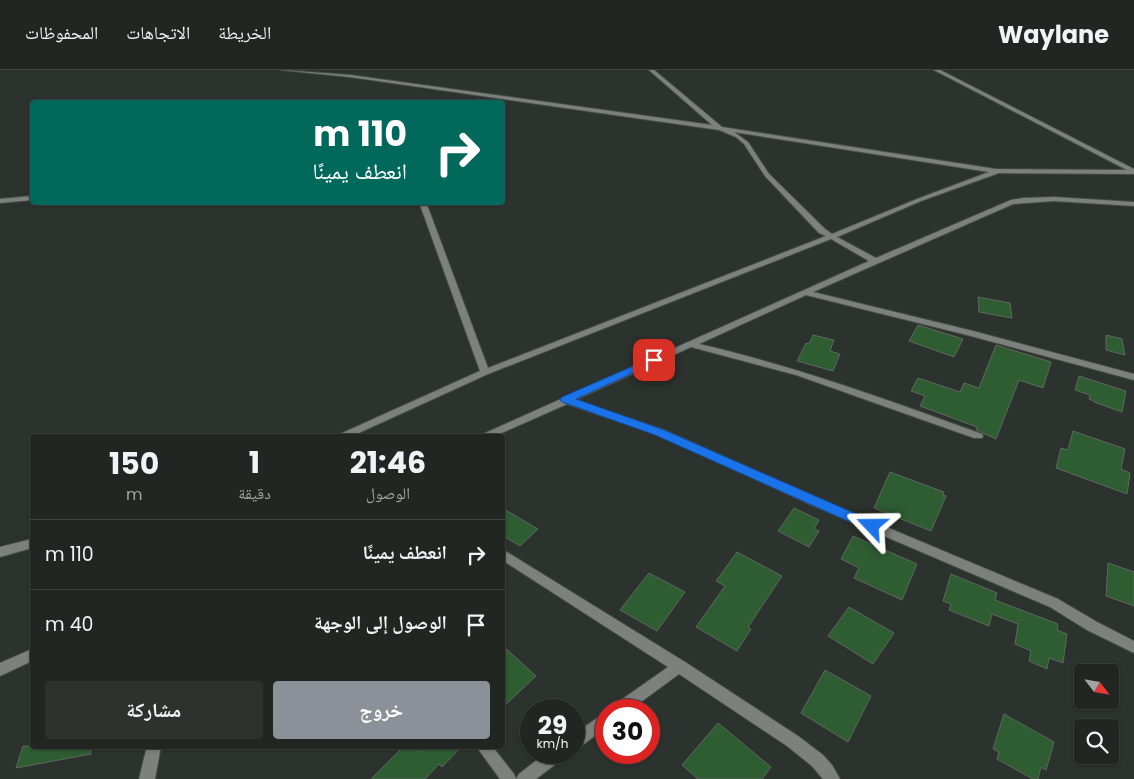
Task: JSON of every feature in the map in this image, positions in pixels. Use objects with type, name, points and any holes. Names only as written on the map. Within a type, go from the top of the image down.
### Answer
[{"type":"street","points":[[283,70],[371,79],[718,128],[998,171],[1134,171]]},
{"type":"street","points":[[651,70],[718,128],[738,136],[746,143],[767,175],[822,231],[875,261]]},
{"type":"street","points":[[936,70],[1134,171]]},
{"type":"street","points":[[348,434],[485,372],[830,237],[919,200],[998,171]]},
{"type":"street","points":[[0,201],[30,198]]},
{"type":"street","points":[[491,434],[993,209],[1020,200],[1134,204]]},
{"type":"street","points":[[423,205],[485,372]]},
{"type":"street","points":[[805,292],[970,332],[1134,376]]},
{"type":"street","points":[[689,344],[739,355],[806,375],[978,436]]},
{"type":"street","points":[[566,400],[660,432],[818,503],[1054,603],[1092,626],[1134,647]]},
{"type":"street","points":[[0,552],[30,544]]},
{"type":"street","points":[[505,556],[680,666],[820,762],[828,770],[832,779]]},
{"type":"street","points":[[0,670],[30,656]]},
{"type":"street","points":[[634,699],[680,666]]},
{"type":"street","points":[[147,779],[153,749]]},
{"type":"street","points":[[485,749],[509,779]]},
{"type":"street","points":[[524,779],[544,764]]},
{"type":"building","points":[[978,297],[1010,303],[1012,318],[979,312]]},
{"type":"building","points":[[918,325],[963,339],[954,357],[909,341]]},
{"type":"building","points":[[813,335],[834,340],[830,351],[840,354],[833,371],[797,361],[806,343],[809,344]]},
{"type":"building","points":[[1106,335],[1122,339],[1125,355],[1106,350]]},
{"type":"building","points":[[996,345],[1051,362],[1043,388],[1019,380],[996,439],[976,430],[977,427],[920,406],[925,396],[911,391],[918,378],[960,392],[964,383],[979,388]]},
{"type":"building","points":[[1079,376],[1126,391],[1122,412],[1094,402],[1089,399],[1090,395],[1075,390]]},
{"type":"building","points":[[1073,431],[1125,449],[1121,469],[1130,473],[1127,494],[1056,468],[1061,448],[1068,450]]},
{"type":"building","points":[[890,472],[944,492],[943,495],[946,496],[931,531],[874,508]]},
{"type":"building","points":[[794,508],[819,520],[814,529],[819,531],[809,547],[778,531]]},
{"type":"building","points":[[505,510],[538,529],[520,546],[505,537]]},
{"type":"building","points":[[853,536],[917,564],[902,600],[854,578],[859,568],[841,559]]},
{"type":"building","points":[[737,552],[782,576],[748,627],[751,629],[737,651],[696,627],[725,586],[716,581]]},
{"type":"building","points":[[1108,563],[1134,572],[1134,606],[1106,596]]},
{"type":"building","points":[[649,573],[685,592],[657,631],[620,610]]},
{"type":"building","points":[[951,574],[997,593],[995,600],[1058,624],[1057,630],[1067,634],[1063,663],[1049,658],[1047,669],[1029,661],[1031,651],[1015,644],[1018,624],[992,614],[989,626],[949,610],[951,604],[943,601]]},
{"type":"building","points":[[849,607],[894,633],[873,664],[828,636]]},
{"type":"building","points":[[505,648],[536,676],[505,705]]},
{"type":"building","points":[[825,670],[871,696],[848,742],[801,713]]},
{"type":"building","points":[[1004,714],[1054,742],[1046,770],[1041,767],[1038,779],[1033,779],[997,759],[999,752],[993,749]]},
{"type":"building","points":[[718,723],[771,767],[762,779],[698,779],[682,765]]},
{"type":"building","points":[[23,746],[30,746],[30,749],[90,749],[91,754],[16,768]]},
{"type":"building","points":[[401,749],[416,749],[419,752],[422,749],[459,749],[442,767],[439,764],[425,779],[371,779]]},
{"type":"route","points":[[654,360],[566,400],[624,418],[660,432],[872,526]]}]
